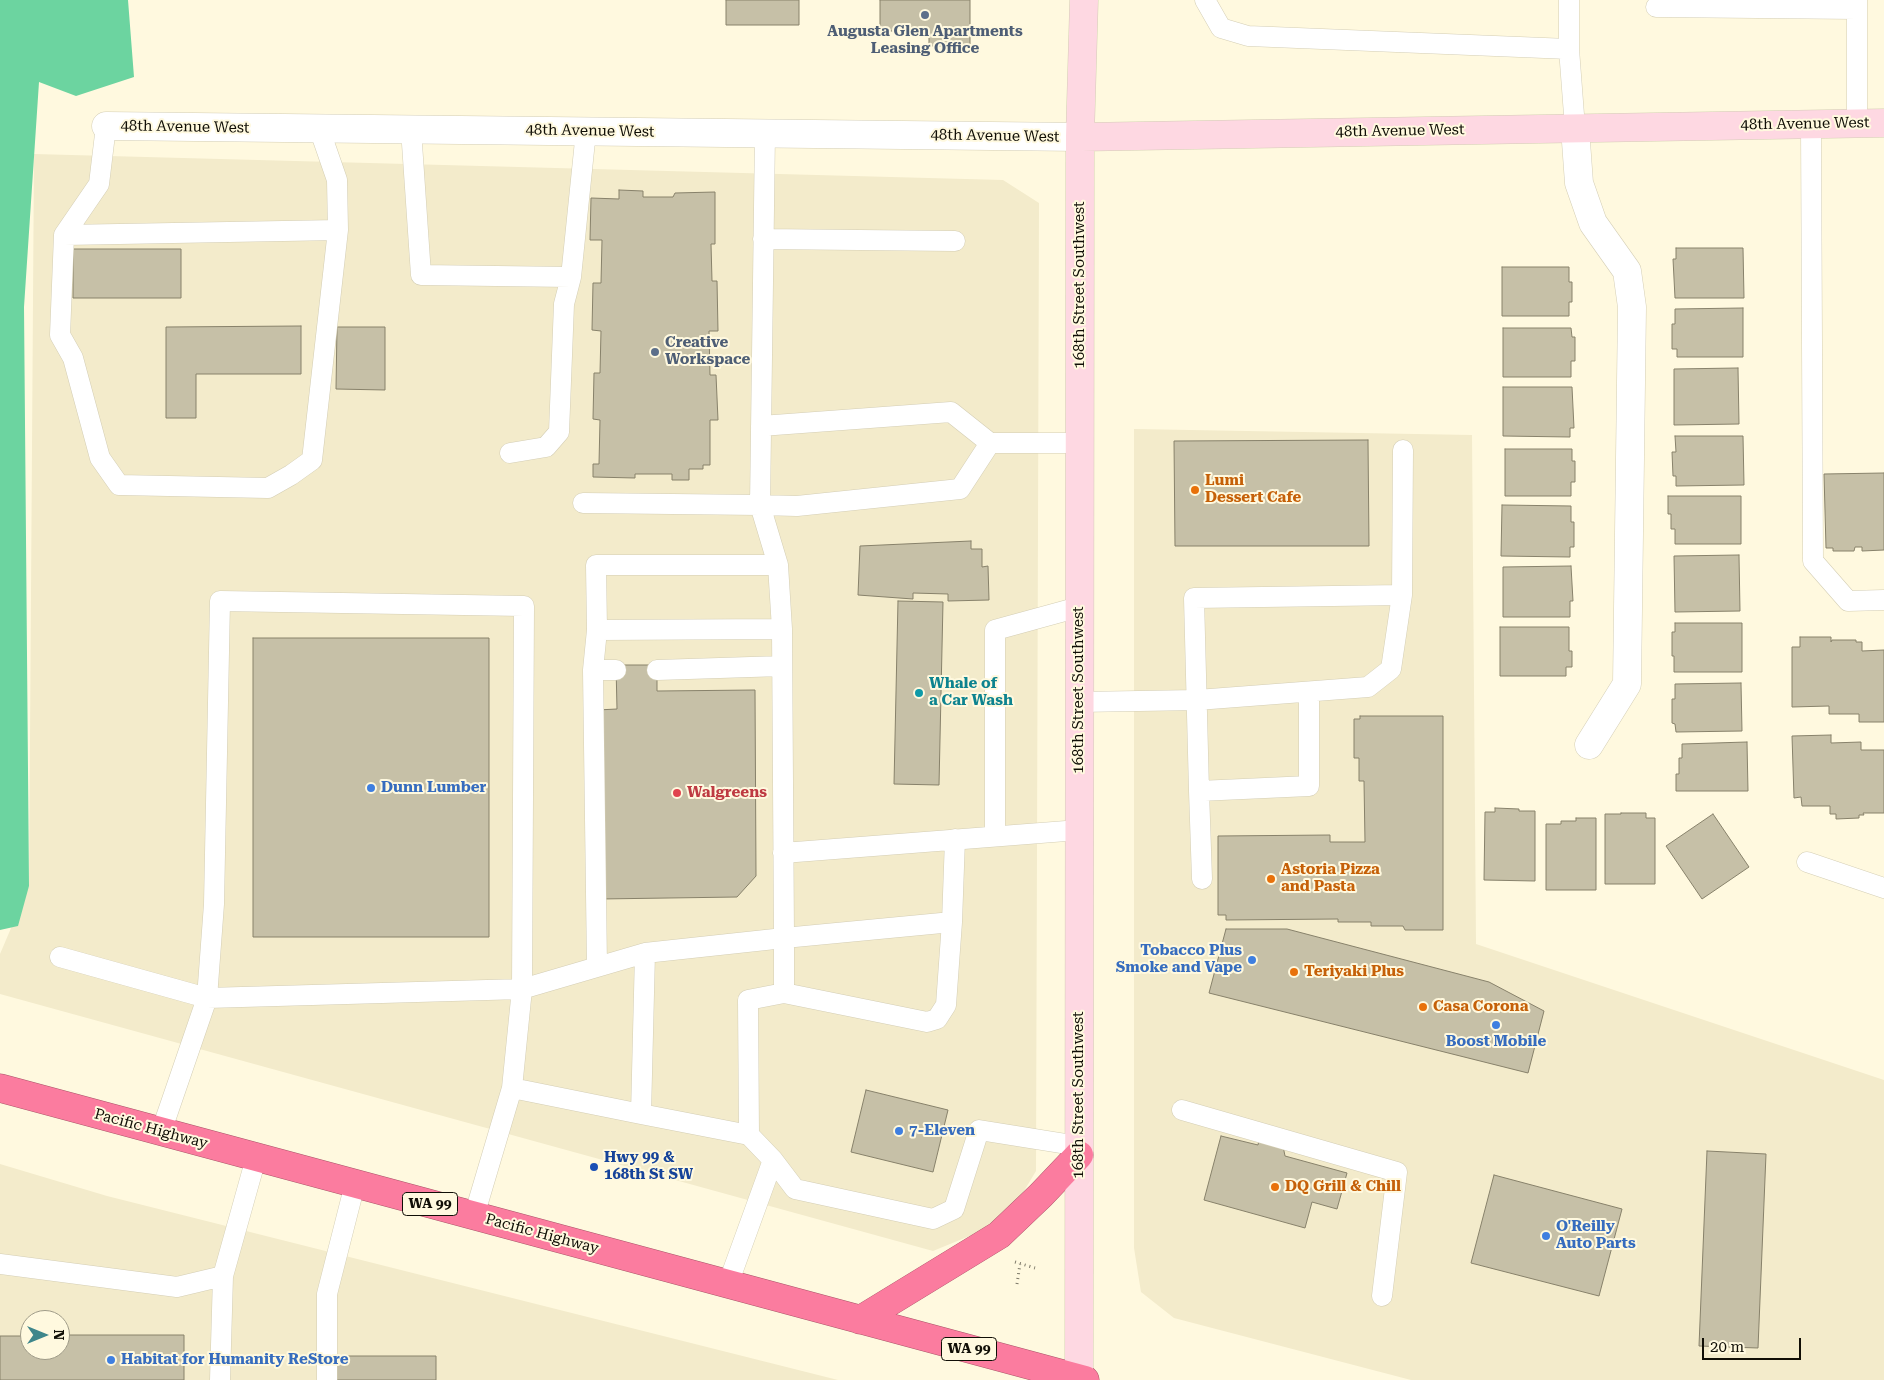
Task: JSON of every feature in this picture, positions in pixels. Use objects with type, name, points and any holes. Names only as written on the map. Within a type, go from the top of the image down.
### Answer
[{"type":"highway","name":"Pacific Highway","points":[[0,1090],[1080,1379]]},
{"type":"highway","points":[[860,1320],[999,1235],[1041,1195],[1079,1150]]},
{"type":"main road","name":"168th Street Southwest","points":[[1080,1379],[1080,137],[1084,0]]},
{"type":"main road","name":"48th Avenue West","points":[[1080,137],[1871,123]]},
{"type":"street","name":"48th Avenue West","points":[[106,126],[1080,137]]},
{"type":"street","points":[[1575,128],[1579,183],[1593,223],[1627,271],[1632,308],[1627,684],[1589,745]]},
{"type":"lane","points":[[1205,0],[1221,28],[1248,36],[1569,48]]},
{"type":"lane","points":[[1569,0],[1569,48],[1575,128]]},
{"type":"lane","points":[[1656,7],[1857,4],[1871,123]]},
{"type":"lane","points":[[1811,124],[1813,561],[1848,601],[1884,600]]},
{"type":"lane","points":[[106,126],[99,184],[64,235],[60,335],[72,358],[100,458],[119,484],[268,488],[312,460],[338,230],[337,180],[319,128]]},
{"type":"lane","points":[[411,129],[421,275],[571,277]]},
{"type":"lane","points":[[510,453],[546,448],[559,432],[564,304],[571,277],[586,131]]},
{"type":"lane","points":[[765,133],[760,505],[778,565],[782,629],[784,993]]},
{"type":"lane","points":[[64,235],[338,230]]},
{"type":"lane","points":[[763,239],[956,241]]},
{"type":"lane","points":[[761,426],[950,412],[990,443],[1080,443]]},
{"type":"lane","points":[[583,503],[797,506],[960,489],[990,443]]},
{"type":"lane","points":[[1079,702],[1197,700],[1368,687],[1391,669],[1402,595],[1404,450]]},
{"type":"lane","points":[[597,967],[592,670],[598,630],[596,565],[778,565]]},
{"type":"lane","points":[[1202,879],[1194,598],[1402,595]]},
{"type":"lane","points":[[162,1132],[207,998],[214,904],[220,601],[524,606],[522,989],[512,1088],[474,1216]]},
{"type":"lane","points":[[995,836],[995,630],[1079,607]]},
{"type":"lane","points":[[598,630],[782,629]]},
{"type":"lane","points":[[657,670],[782,666]]},
{"type":"lane","points":[[592,670],[616,670]]},
{"type":"lane","points":[[1199,790],[1308,786],[1309,692]]},
{"type":"lane","points":[[783,853],[1079,830]]},
{"type":"lane","points":[[749,1136],[748,1000],[784,993],[927,1022],[938,1019],[946,1005],[956,839]]},
{"type":"lane","points":[[1807,862],[1884,888]]},
{"type":"lane","points":[[60,957],[207,998],[522,989],[645,953],[952,922]]},
{"type":"lane","points":[[641,1114],[645,953]]},
{"type":"lane","points":[[512,1088],[749,1136],[773,1160],[795,1189],[933,1219],[954,1209],[979,1130],[1079,1150]]},
{"type":"lane","points":[[1182,1110],[1398,1172],[1382,1296]]},
{"type":"lane","points":[[220,1380],[223,1276],[256,1158]]},
{"type":"lane","points":[[728,1284],[773,1160]]},
{"type":"lane","points":[[328,1380],[327,1294],[355,1184]]},
{"type":"lane","points":[[0,1264],[177,1287],[223,1276]]},
{"type":"path","points":[[1017,1284],[1020,1264]]},
{"type":"shaded area","points":[[34,154],[1003,180],[1039,203],[1036,1171],[1006,1221],[933,1251],[0,994],[0,954],[29,886]]},
{"type":"shaded area","points":[[1134,429],[1472,435],[1476,944],[1884,1080],[1884,1380],[1411,1380],[1174,1318],[1141,1292],[1134,1248]]},
{"type":"shaded area","points":[[0,1164],[107,1196],[838,1380],[0,1380]]},
{"type":"green space","points":[[0,0],[128,0],[134,77],[76,96],[39,82],[24,307],[29,886],[18,926],[0,930]]},
{"type":"building","points":[[726,0],[799,0],[799,25],[726,25]]},
{"type":"building","name":"Augusta Glen Apartments Leasing Office","points":[[880,0],[970,0],[970,46],[929,46],[929,31],[880,31]]},
{"type":"building","name":"Creative Workspace","points":[[619,190],[643,191],[643,197],[673,197],[675,193],[715,192],[715,244],[711,244],[712,281],[717,281],[718,331],[709,331],[710,375],[716,375],[718,420],[710,420],[710,465],[703,465],[703,469],[689,469],[689,480],[672,480],[672,474],[635,474],[635,478],[593,477],[593,464],[599,464],[600,420],[593,419],[594,373],[600,373],[601,331],[592,330],[593,283],[601,283],[602,240],[590,240],[591,198],[619,199]]},
{"type":"building","points":[[1676,248],[1743,248],[1744,298],[1675,298],[1673,259],[1676,259]]},
{"type":"building","points":[[73,249],[181,249],[181,298],[73,298]]},
{"type":"building","points":[[1502,267],[1569,267],[1569,282],[1572,282],[1572,302],[1569,302],[1569,316],[1502,316]]},
{"type":"building","points":[[1743,308],[1743,357],[1677,357],[1677,349],[1672,349],[1672,324],[1675,324],[1675,309]]},
{"type":"building","points":[[301,326],[301,374],[196,374],[196,418],[166,418],[166,327]]},
{"type":"building","points":[[337,327],[385,327],[385,390],[336,389]]},
{"type":"building","points":[[1503,328],[1571,328],[1572,337],[1575,337],[1575,361],[1571,361],[1571,377],[1503,377]]},
{"type":"building","points":[[1738,368],[1739,424],[1674,425],[1674,369]]},
{"type":"building","points":[[1503,387],[1572,387],[1574,428],[1570,428],[1570,437],[1503,436]]},
{"type":"building","points":[[1675,436],[1743,436],[1744,485],[1676,486],[1676,476],[1673,476],[1672,452],[1676,452]]},
{"type":"building","points":[[1368,440],[1369,546],[1175,546],[1174,441]]},
{"type":"building","points":[[1505,449],[1572,449],[1572,461],[1575,461],[1575,482],[1571,482],[1571,496],[1505,496]]},
{"type":"building","points":[[1884,473],[1884,550],[1862,551],[1862,547],[1855,547],[1854,551],[1833,551],[1833,548],[1826,548],[1824,474]]},
{"type":"building","points":[[1668,496],[1741,496],[1741,544],[1675,544],[1675,529],[1671,529],[1671,514],[1668,514]]},
{"type":"building","points":[[1502,505],[1571,506],[1571,522],[1574,522],[1574,547],[1570,547],[1570,557],[1501,556]]},
{"type":"building","points":[[971,541],[971,549],[982,549],[982,567],[988,566],[989,600],[948,601],[948,594],[913,593],[913,599],[858,595],[860,546]]},
{"type":"building","points":[[1739,555],[1740,611],[1675,612],[1674,556]]},
{"type":"building","points":[[1571,566],[1573,601],[1570,601],[1570,617],[1503,617],[1503,567]]},
{"type":"building","name":"Whale of a Car Wash","points":[[898,601],[943,602],[939,785],[894,784]]},
{"type":"building","points":[[1675,623],[1742,623],[1742,672],[1674,672],[1672,632],[1675,632]]},
{"type":"building","points":[[1500,627],[1569,627],[1569,651],[1572,651],[1572,667],[1566,667],[1566,676],[1500,676]]},
{"type":"building","points":[[1800,637],[1831,637],[1831,642],[1832,640],[1856,640],[1856,642],[1862,642],[1862,651],[1884,650],[1884,722],[1859,722],[1859,714],[1829,714],[1829,706],[1792,707],[1792,647],[1800,647]]},
{"type":"building","name":"Dunn Lumber","points":[[253,638],[489,638],[489,937],[253,937]]},
{"type":"building","name":"Walgreens","points":[[616,665],[657,665],[657,691],[755,690],[756,876],[737,897],[600,899],[597,710],[617,709]]},
{"type":"building","points":[[1741,683],[1742,731],[1676,732],[1675,724],[1672,723],[1672,699],[1675,699],[1675,684]]},
{"type":"building","points":[[1360,716],[1443,716],[1443,930],[1405,930],[1403,926],[1371,926],[1371,922],[1338,922],[1338,919],[1226,920],[1226,915],[1218,915],[1218,836],[1330,835],[1330,842],[1365,842],[1364,781],[1359,781],[1359,758],[1354,758],[1354,719],[1360,719]]},
{"type":"building","points":[[1831,735],[1831,743],[1861,742],[1861,750],[1884,750],[1884,813],[1863,813],[1864,815],[1859,815],[1859,818],[1836,819],[1836,814],[1830,814],[1830,806],[1802,806],[1801,797],[1794,798],[1792,736]]},
{"type":"building","points":[[1747,742],[1748,791],[1676,791],[1676,774],[1679,774],[1679,758],[1682,758],[1682,744]]},
{"type":"building","points":[[1495,808],[1535,811],[1535,881],[1484,880],[1485,812],[1495,812]]},
{"type":"building","points":[[1646,813],[1646,818],[1655,818],[1655,884],[1605,884],[1605,814]]},
{"type":"building","points":[[1713,814],[1749,867],[1702,899],[1666,846]]},
{"type":"building","points":[[1576,818],[1596,818],[1596,890],[1546,890],[1546,824],[1576,821]]},
{"type":"building","points":[[1226,929],[1287,929],[1489,982],[1544,1011],[1528,1073],[1209,993]]},
{"type":"building","name":"7-Eleven","points":[[866,1090],[948,1110],[933,1172],[851,1152]]},
{"type":"building","name":"DQ Grill & Chill","points":[[1221,1136],[1258,1145],[1259,1140],[1283,1146],[1285,1156],[1347,1173],[1337,1209],[1312,1202],[1305,1228],[1204,1200]]},
{"type":"building","points":[[1707,1151],[1766,1154],[1758,1348],[1699,1346]]},
{"type":"building","name":"O'Reilly Auto Parts","points":[[1494,1175],[1622,1209],[1599,1296],[1471,1263]]},
{"type":"building","points":[[70,1335],[184,1335],[184,1380],[0,1380],[0,1336],[20,1336],[20,1360],[70,1360]]},
{"type":"building","points":[[334,1356],[436,1356],[436,1380],[334,1380]]},
{"type":"place","name":"Augusta Glen Apartments Leasing Office","points":[[925,15]]},
{"type":"place","name":"Creative Workspace","points":[[655,352]]},
{"type":"place","name":"Lumi Dessert Cafe","points":[[1195,490]]},
{"type":"place","name":"Whale of a Car Wash","points":[[919,693]]},
{"type":"place","name":"Dunn Lumber","points":[[371,788]]},
{"type":"place","name":"Walgreens","points":[[677,793]]},
{"type":"place","name":"Astoria Pizza and Pasta","points":[[1271,879]]},
{"type":"place","name":"Tobacco Plus Smoke and Vape","points":[[1252,960]]},
{"type":"place","name":"Teriyaki Plus","points":[[1294,972]]},
{"type":"place","name":"Casa Corona","points":[[1423,1007]]},
{"type":"place","name":"Boost Mobile","points":[[1496,1025]]},
{"type":"place","name":"7-Eleven","points":[[899,1131]]},
{"type":"place","name":"Hwy 99 & 168th St SW","points":[[594,1167]]},
{"type":"place","name":"DQ Grill & Chill","points":[[1275,1187]]},
{"type":"place","name":"O'Reilly Auto Parts","points":[[1546,1236]]},
{"type":"place","name":"Habitat for Humanity ReStore","points":[[111,1360]]}]
